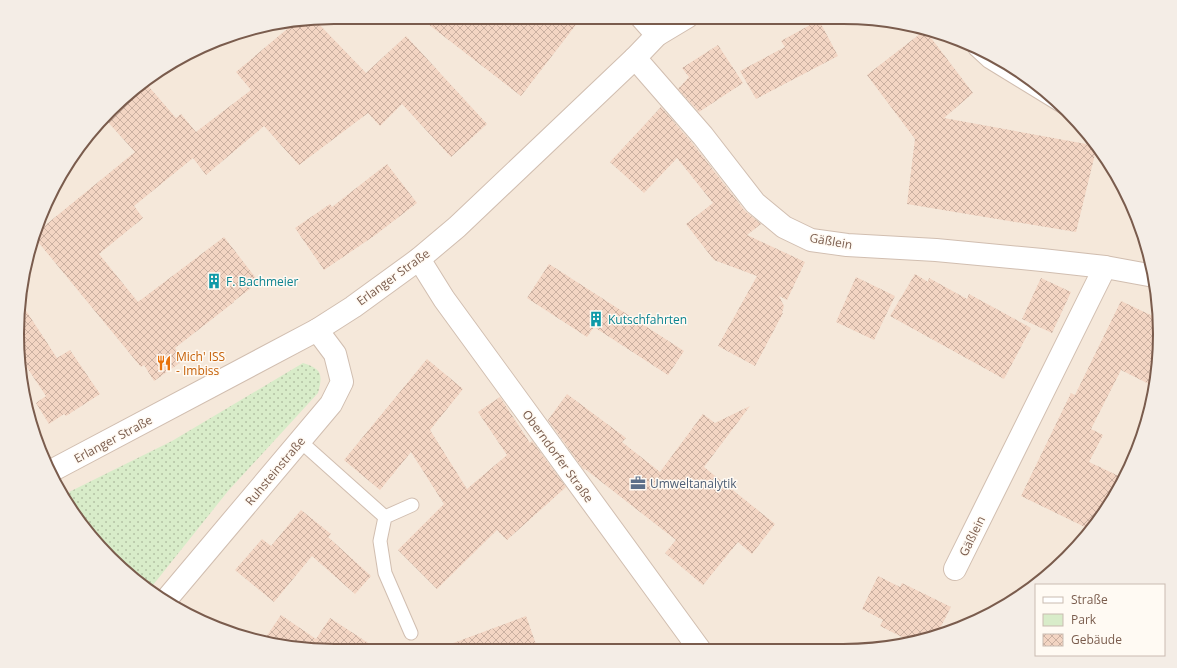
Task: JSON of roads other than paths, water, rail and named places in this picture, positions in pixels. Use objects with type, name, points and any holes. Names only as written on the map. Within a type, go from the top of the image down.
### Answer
[{"type":"street","points":[[647,24],[657,35]]},
{"type":"street","name":"Erlanger Straße","points":[[55,469],[317,330],[353,307],[419,259],[457,227],[635,58],[657,35],[676,24]]},
{"type":"street","name":"Gäßlein","points":[[635,58],[703,136],[755,203],[784,227],[811,240],[847,245],[943,251],[1042,260],[1105,267],[1147,275]]},
{"type":"street","name":"Oberndorfer Straße","points":[[419,259],[444,299],[696,644]]},
{"type":"street","name":"Gäßlein","points":[[955,569],[1105,267]]},
{"type":"street","name":"Ruhsteinstraße","points":[[169,596],[331,404],[342,382],[335,354],[317,330]]},
{"type":"lane","points":[[300,441],[384,517]]},
{"type":"lane","points":[[384,517],[412,505]]},
{"type":"lane","points":[[384,517],[380,541],[385,573],[411,633]]},
{"type":"place","name":"F. Bachmeier","points":[[214,281]]},
{"type":"place","name":"Kutschfahrten","points":[[596,319]]},
{"type":"place","name":"Mich' ISS - Imbiss","points":[[164,363]]},
{"type":"place","name":"Umweltanalytik","points":[[638,483]]}]
